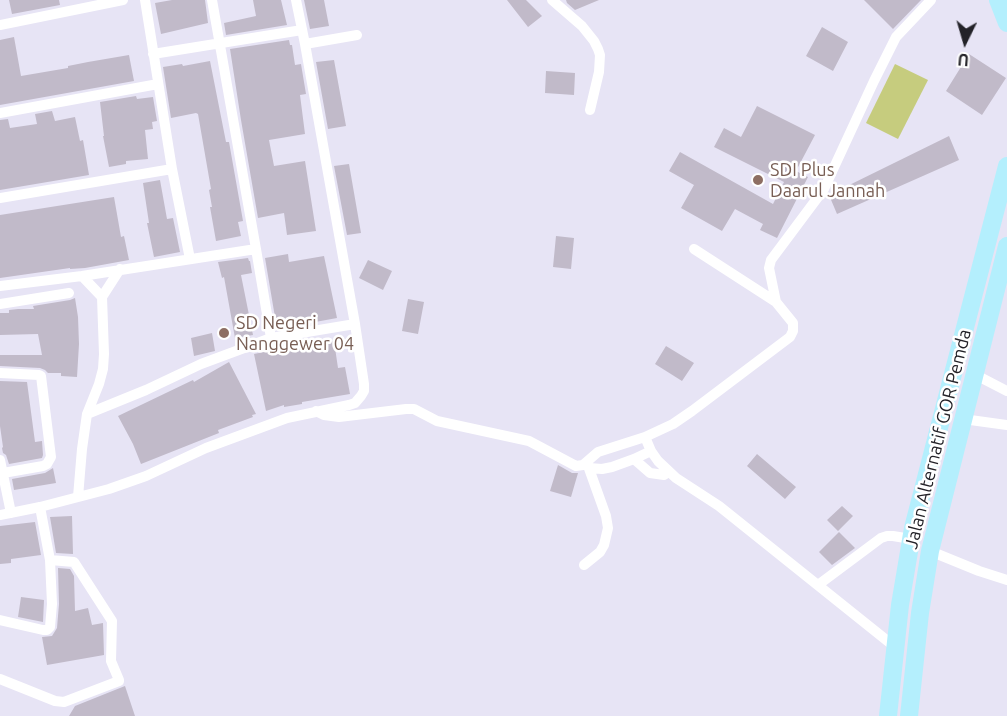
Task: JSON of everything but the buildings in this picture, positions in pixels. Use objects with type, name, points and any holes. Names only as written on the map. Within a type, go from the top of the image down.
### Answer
[{"type":"main road","points":[[998,0],[1007,23]]},
{"type":"main road","name":"Jalan Alternatif GOR Pemda","points":[[888,716],[900,604],[911,539],[1007,166]]},
{"type":"main road","name":"Jalan Alternatif GOR Pemda","points":[[909,716],[920,613],[930,551],[1007,248]]},
{"type":"street","points":[[0,25],[123,0]]},
{"type":"street","points":[[145,0],[172,170],[190,259]]},
{"type":"street","points":[[212,0],[271,338]]},
{"type":"street","points":[[0,460],[6,514],[78,497],[146,476],[206,448],[287,418],[349,405],[362,396],[364,384],[355,324],[296,0]]},
{"type":"street","points":[[552,0],[582,26],[598,49],[599,72],[590,110]]},
{"type":"street","points":[[776,302],[769,268],[771,260],[824,189],[896,37],[931,0]]},
{"type":"street","points":[[153,54],[302,30]]},
{"type":"street","points":[[305,44],[357,35]]},
{"type":"street","points":[[0,113],[158,84]]},
{"type":"street","points":[[0,198],[172,170]]},
{"type":"street","points":[[0,286],[82,276],[256,249]]},
{"type":"street","points":[[584,465],[598,452],[645,437],[673,424],[790,337],[793,323],[776,302],[694,249]]},
{"type":"street","points":[[78,497],[87,414],[103,369],[102,297],[120,269]]},
{"type":"street","points":[[82,276],[102,297]]},
{"type":"street","points":[[0,304],[69,294]]},
{"type":"street","points":[[87,414],[211,360],[271,338],[355,324]]},
{"type":"street","points":[[0,373],[40,375],[51,457],[43,466],[3,473]]},
{"type":"street","points":[[974,374],[1007,391]]},
{"type":"street","points":[[316,411],[324,415],[339,417],[414,409],[437,421],[530,441],[584,465],[612,467],[651,451]]},
{"type":"street","points":[[963,419],[1007,425]]},
{"type":"street","points":[[645,437],[651,451],[668,472],[719,506],[895,647]]},
{"type":"street","points":[[634,459],[650,472],[664,475],[668,472]]},
{"type":"street","points":[[584,465],[606,516],[608,528],[604,545],[592,560],[584,565]]},
{"type":"street","points":[[0,620],[47,630],[51,621],[50,560],[40,507]]},
{"type":"street","points":[[818,585],[881,538],[887,536],[911,539]]},
{"type":"street","points":[[930,551],[1007,580]]},
{"type":"street","points":[[0,679],[55,701],[64,702],[119,681],[111,661],[112,621],[74,562],[50,560]]},
{"type":"green space","points":[[895,64],[928,80],[898,139],[866,123]]},
{"type":"place","name":"SDI Plus Daarul Jannah","points":[[758,180]]},
{"type":"place","name":"SD Negeri Nanggewer 04","points":[[224,333]]}]
